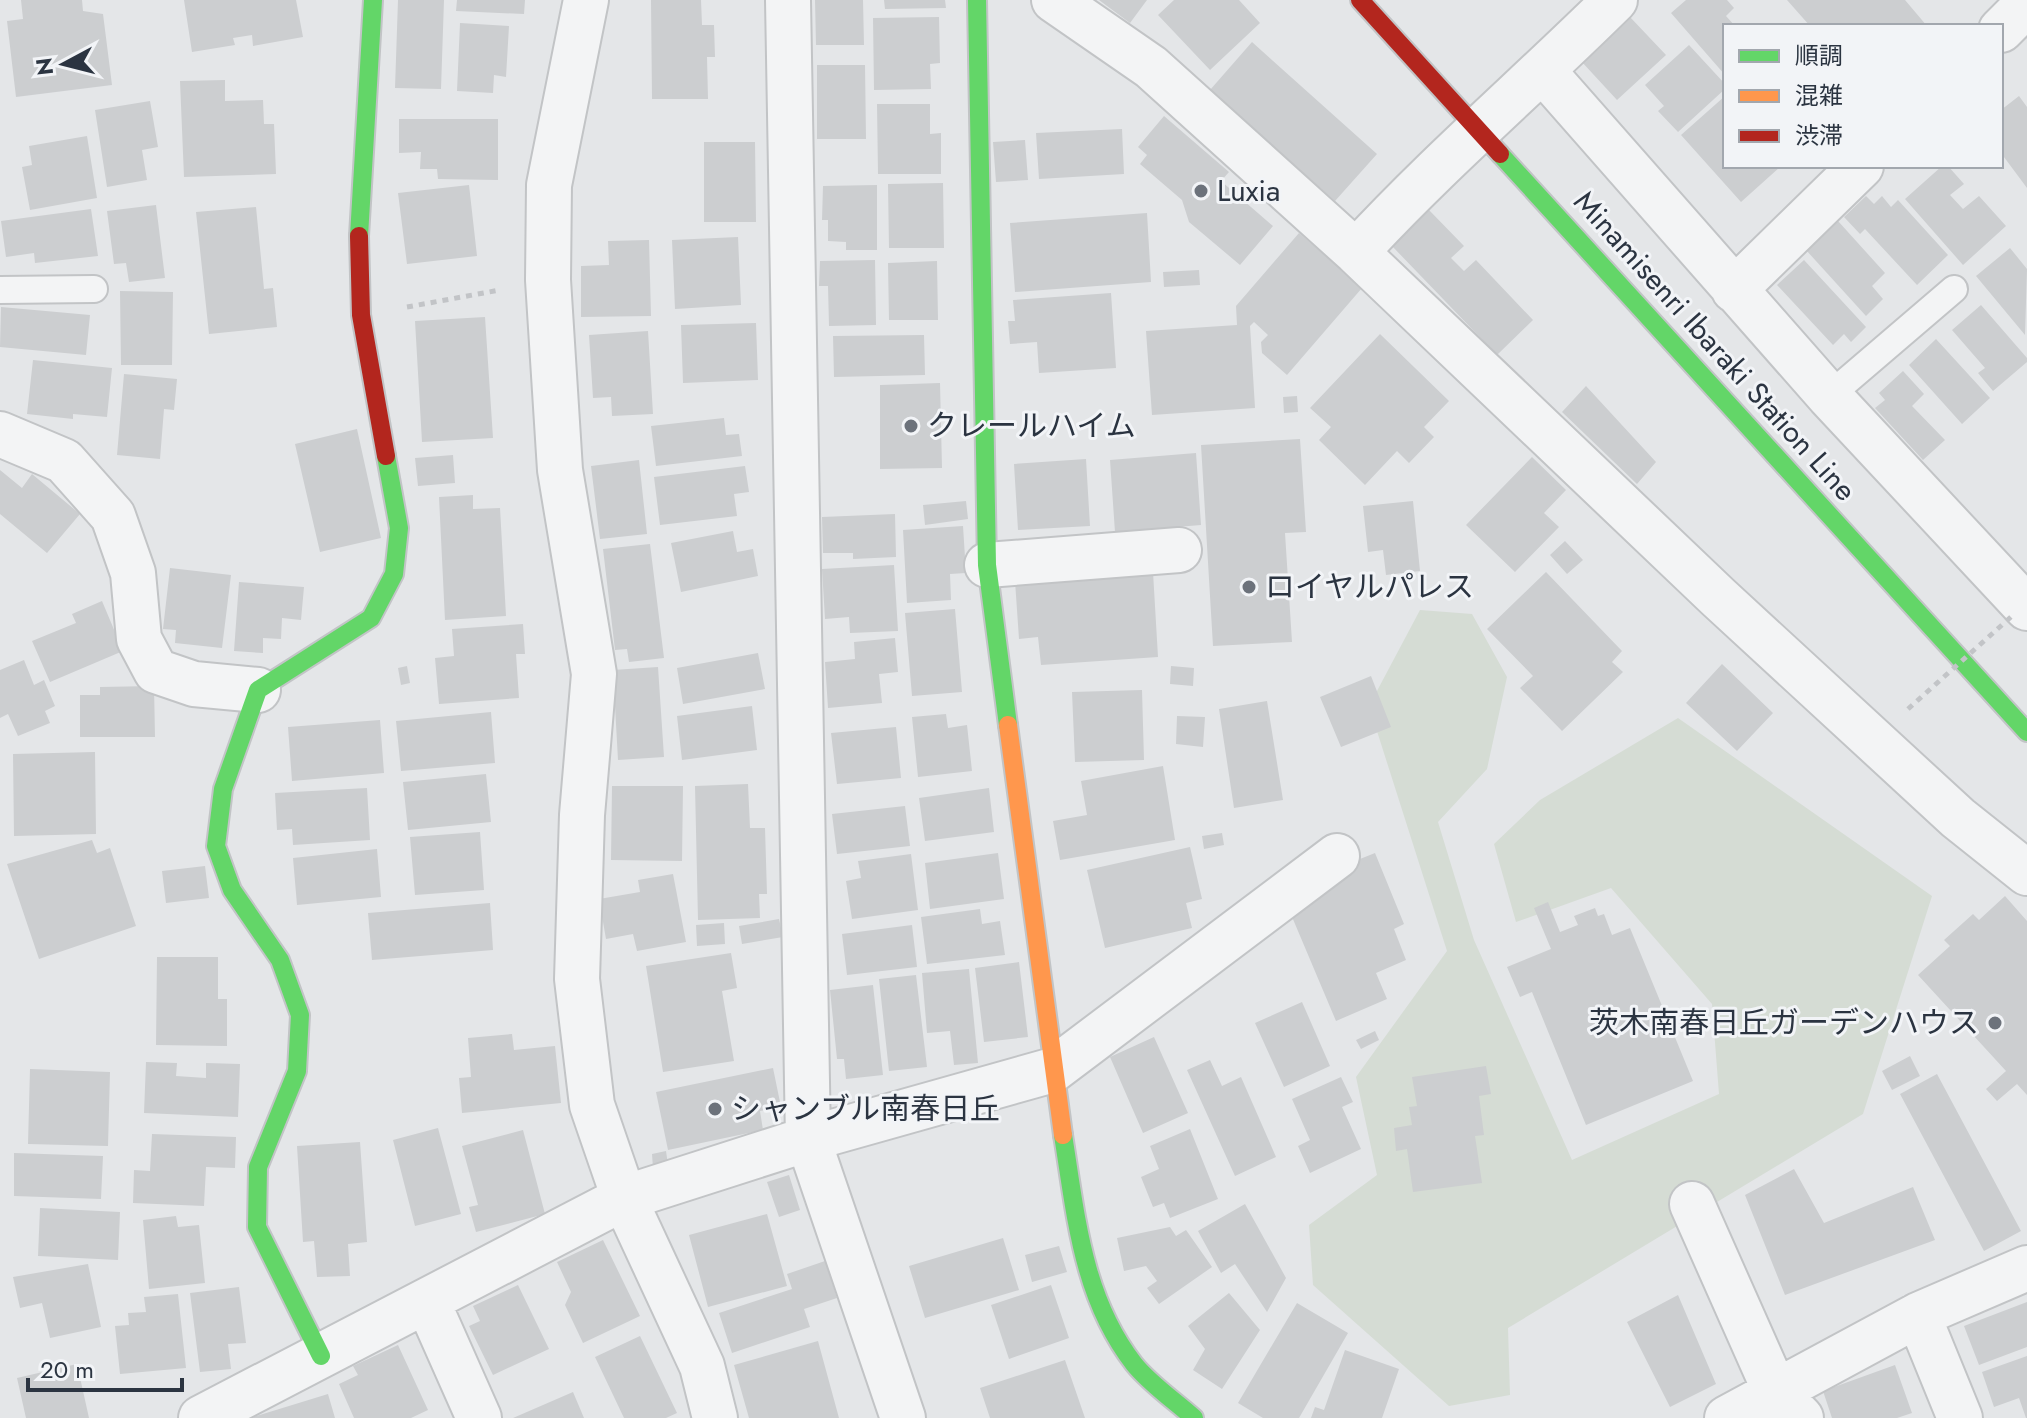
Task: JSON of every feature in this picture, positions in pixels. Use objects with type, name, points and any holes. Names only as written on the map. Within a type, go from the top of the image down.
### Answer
[{"type":"street","points":[[0,434],[64,461],[113,516],[133,573],[139,639],[156,671],[194,684],[258,690],[371,618],[394,574],[399,528],[361,315],[359,235],[373,0]]},
{"type":"street","points":[[586,0],[549,185],[548,280],[560,470],[594,674],[582,815],[577,979],[592,1105],[624,1198],[702,1366],[715,1418]]},
{"type":"street","points":[[788,0],[808,1139],[903,1418]]},
{"type":"street","points":[[977,0],[987,565],[1053,1070],[1082,1251],[1098,1307],[1135,1365],[1194,1418]]},
{"type":"street","points":[[1054,0],[1151,67],[1356,252],[1718,597],[1958,818],[2027,873]]},
{"type":"street","name":"Minamisenri Ibaraki Station Line","points":[[1360,0],[2027,732]]},
{"type":"street","points":[[1356,252],[1477,127],[1543,71],[1615,0]]},
{"type":"street","points":[[2003,28],[2027,4]]},
{"type":"street","points":[[1543,71],[2020,612]]},
{"type":"street","points":[[1734,290],[1859,168]]},
{"type":"street","points":[[987,565],[1179,550]]},
{"type":"street","points":[[258,690],[223,789],[216,846],[232,890],[280,960],[300,1015],[297,1071],[258,1167],[257,1227],[321,1356]]},
{"type":"street","points":[[201,1418],[428,1303],[624,1198],[808,1139],[1053,1070],[1337,856]]},
{"type":"street","points":[[1692,1204],[1788,1405]]},
{"type":"street","points":[[1727,1418],[1788,1405],[1918,1315],[2027,1268]]},
{"type":"street","points":[[428,1303],[479,1418]]},
{"type":"street","points":[[1918,1315],[1960,1418]]},
{"type":"lane","points":[[0,290],[94,289]]},
{"type":"lane","points":[[1829,396],[1954,289]]},
{"type":"path","points":[[1908,709],[2020,612]]},
{"type":"shaded area","points":[[1420,610],[1472,614],[1507,677],[1487,769],[1438,822],[1474,940],[1572,1160],[1719,1094],[1712,1004],[1611,888],[1516,922],[1494,844],[1540,800],[1678,718],[1932,896],[1863,1114],[1508,1328],[1510,1395],[1449,1406],[1313,1285],[1309,1225],[1377,1175],[1356,1077],[1447,951],[1369,706]]},
{"type":"building","points":[[21,0],[82,0],[83,11],[103,14],[112,85],[16,97],[7,21],[23,19]]},
{"type":"building","points":[[184,0],[296,0],[303,37],[253,46],[252,35],[233,38],[235,45],[192,52]]},
{"type":"building","points":[[398,0],[444,0],[441,89],[395,88]]},
{"type":"building","points":[[457,0],[525,0],[524,14],[456,11]]},
{"type":"building","points":[[651,0],[701,0],[702,25],[714,25],[715,57],[707,57],[708,99],[652,99]]},
{"type":"building","points":[[815,0],[863,0],[864,45],[816,45]]},
{"type":"building","points":[[884,0],[945,0],[946,8],[885,9]]},
{"type":"building","points":[[1099,0],[1147,0],[1130,23]]},
{"type":"building","points":[[1174,0],[1239,0],[1260,23],[1210,70],[1158,15]]},
{"type":"building","points":[[1686,0],[1727,0],[1734,8],[1726,16],[1733,24],[1723,24],[1723,73],[1671,13]]},
{"type":"building","points":[[1787,0],[1905,0],[1925,24],[1808,24]]},
{"type":"building","points":[[939,17],[940,63],[930,64],[931,89],[874,90],[873,18]]},
{"type":"building","points":[[1630,17],[1666,55],[1617,100],[1581,61]]},
{"type":"building","points":[[460,23],[509,26],[506,77],[494,75],[493,93],[457,91]]},
{"type":"building","points":[[1252,42],[1377,154],[1335,201],[1210,90]]},
{"type":"building","points":[[1689,45],[1723,82],[1723,91],[1678,132],[1658,111],[1664,106],[1645,85]]},
{"type":"building","points":[[817,65],[865,65],[866,139],[817,139]]},
{"type":"building","points":[[225,80],[225,101],[263,100],[264,124],[274,124],[276,174],[184,177],[180,81]]},
{"type":"building","points":[[2019,96],[2027,107],[2027,188],[2003,156],[2003,108]]},
{"type":"building","points":[[1723,98],[1723,168],[1779,168],[1741,202],[1681,135]]},
{"type":"building","points":[[150,101],[158,147],[142,150],[147,180],[107,187],[95,110]]},
{"type":"building","points":[[877,104],[930,104],[930,134],[941,133],[941,174],[878,174]]},
{"type":"building","name":"Luxia","points":[[1164,116],[1229,172],[1221,181],[1273,226],[1240,265],[1189,222],[1182,200],[1140,164],[1147,155],[1138,147]]},
{"type":"building","points":[[399,119],[498,119],[498,180],[438,179],[437,169],[420,169],[421,152],[399,153]]},
{"type":"building","points":[[1122,129],[1124,174],[1039,179],[1036,133]]},
{"type":"building","points":[[87,136],[97,198],[30,210],[22,167],[32,165],[29,146]]},
{"type":"building","points":[[1025,140],[1028,180],[996,182],[993,142]]},
{"type":"building","points":[[704,142],[755,142],[756,222],[704,222]]},
{"type":"building","points":[[1940,168],[1950,168],[1964,184],[1950,195],[1963,209],[1979,196],[2006,226],[1963,265],[1905,199]]},
{"type":"building","points":[[943,183],[944,248],[889,248],[888,184]]},
{"type":"building","points":[[469,185],[477,256],[407,264],[398,193]]},
{"type":"building","points":[[877,185],[877,250],[846,250],[846,242],[828,241],[828,220],[822,220],[823,186]]},
{"type":"building","points":[[1866,196],[1874,204],[1882,196],[1891,207],[1898,200],[1948,255],[1917,285],[1865,229],[1860,234],[1844,217]]},
{"type":"building","points":[[156,205],[165,278],[129,282],[126,263],[114,264],[107,211]]},
{"type":"building","points":[[256,207],[264,289],[273,288],[277,327],[209,334],[196,212]]},
{"type":"building","points":[[91,209],[98,256],[35,263],[34,253],[6,257],[1,221]]},
{"type":"building","points":[[1429,210],[1464,246],[1451,258],[1464,271],[1476,260],[1533,320],[1497,355],[1392,246]]},
{"type":"building","points":[[1147,213],[1151,282],[1015,292],[1010,223]]},
{"type":"building","points":[[1838,221],[1885,273],[1872,286],[1883,299],[1866,316],[1806,250]]},
{"type":"building","points":[[1299,233],[1362,288],[1287,375],[1262,353],[1261,342],[1268,335],[1254,322],[1250,326],[1255,408],[1152,415],[1146,331],[1237,325],[1236,306]]},
{"type":"building","points":[[738,237],[741,305],[675,309],[672,240]]},
{"type":"building","points":[[649,240],[651,316],[581,317],[581,266],[609,265],[608,241]]},
{"type":"building","points":[[2010,248],[2027,269],[2025,335],[1976,276]]},
{"type":"building","points":[[875,260],[876,325],[829,326],[828,286],[819,286],[820,261]]},
{"type":"building","points":[[1804,260],[1866,327],[1851,342],[1844,334],[1833,345],[1777,285]]},
{"type":"building","points":[[937,261],[938,320],[889,320],[888,263]]},
{"type":"building","points":[[1199,270],[1200,285],[1164,287],[1163,272]]},
{"type":"building","points":[[120,291],[173,292],[172,365],[121,365]]},
{"type":"building","points":[[1111,293],[1116,368],[1039,373],[1037,342],[1010,344],[1008,321],[1015,321],[1013,300]]},
{"type":"building","points":[[1981,305],[2027,358],[2027,362],[1993,391],[1978,373],[1985,368],[1952,330]]},
{"type":"building","points":[[1,307],[90,315],[86,355],[0,347]]},
{"type":"building","points":[[485,317],[493,438],[422,442],[415,321]]},
{"type":"building","points":[[756,323],[758,380],[683,383],[681,325]]},
{"type":"building","points":[[648,331],[653,414],[612,416],[611,397],[593,398],[589,335]]},
{"type":"building","points":[[1380,334],[1449,401],[1424,427],[1434,437],[1409,463],[1397,451],[1365,485],[1319,440],[1331,427],[1310,408]]},
{"type":"building","points":[[924,335],[925,375],[834,377],[833,336]]},
{"type":"building","points":[[1936,339],[1990,398],[1962,424],[1909,365]]},
{"type":"building","points":[[33,360],[112,368],[107,417],[73,414],[73,419],[27,414]]},
{"type":"building","points":[[1903,371],[1924,394],[1912,406],[1945,440],[1923,460],[1875,408],[1885,400],[1879,393]]},
{"type":"building","points":[[124,374],[177,379],[174,410],[164,409],[160,459],[117,455]]},
{"type":"building","name":"クレールハイム","points":[[940,383],[942,468],[880,469],[880,385]]},
{"type":"building","points":[[1586,386],[1656,462],[1637,484],[1562,412]]},
{"type":"building","points":[[1297,396],[1298,412],[1284,413],[1283,397]]},
{"type":"building","points":[[724,418],[726,435],[739,434],[742,456],[656,466],[651,426]]},
{"type":"building","points":[[357,429],[381,538],[320,552],[295,444]]},
{"type":"building","name":"ロイヤルパレス","points":[[1300,439],[1306,532],[1285,533],[1292,642],[1213,646],[1201,445]]},
{"type":"building","points":[[1196,453],[1201,525],[1115,532],[1110,460]]},
{"type":"building","points":[[453,455],[455,483],[418,486],[415,458]]},
{"type":"building","points":[[1532,457],[1566,490],[1544,513],[1559,527],[1515,572],[1466,525]]},
{"type":"building","points":[[1086,459],[1090,526],[1018,530],[1014,464]]},
{"type":"building","points":[[639,460],[647,534],[600,539],[591,466]]},
{"type":"building","points":[[745,466],[749,492],[734,494],[737,516],[660,525],[654,477]]},
{"type":"building","points":[[0,470],[22,488],[32,474],[80,514],[47,553],[0,514]]},
{"type":"building","points":[[473,495],[473,509],[500,508],[506,616],[445,620],[439,497]]},
{"type":"building","points":[[966,501],[968,519],[925,525],[923,505]]},
{"type":"building","points":[[1413,501],[1420,571],[1386,575],[1383,550],[1368,552],[1363,506]]},
{"type":"building","points":[[895,514],[896,557],[853,559],[853,553],[823,553],[822,517]]},
{"type":"building","points":[[963,526],[966,573],[950,574],[951,600],[907,603],[903,530]]},
{"type":"building","points":[[733,531],[737,552],[753,549],[758,576],[681,592],[671,543]]},
{"type":"building","points":[[1565,541],[1583,560],[1567,574],[1550,555]]},
{"type":"building","points":[[650,544],[664,658],[629,662],[627,649],[615,650],[603,549]]},
{"type":"building","points":[[894,565],[898,631],[850,633],[849,617],[825,619],[822,569]]},
{"type":"building","points":[[170,568],[231,575],[222,648],[175,643],[176,630],[163,629]]},
{"type":"building","points":[[1153,572],[1158,657],[1041,665],[1038,637],[1019,639],[1015,581]]},
{"type":"building","points":[[1546,572],[1622,651],[1612,662],[1623,672],[1562,731],[1520,688],[1533,676],[1487,629]]},
{"type":"building","points":[[239,582],[304,587],[301,620],[282,618],[281,639],[263,638],[263,653],[234,651]]},
{"type":"building","points":[[102,601],[123,651],[50,682],[32,641],[76,623],[72,614]]},
{"type":"building","points":[[955,609],[962,692],[912,696],[905,613]]},
{"type":"building","points":[[523,624],[525,654],[516,654],[519,698],[439,704],[435,658],[454,656],[452,629]]},
{"type":"building","points":[[895,638],[898,672],[879,674],[882,703],[828,708],[825,662],[855,659],[854,642]]},
{"type":"building","points":[[758,653],[765,689],[683,704],[677,668]]},
{"type":"building","points":[[24,660],[34,685],[44,680],[55,706],[45,711],[50,723],[18,736],[8,714],[0,718],[0,670]]},
{"type":"building","points":[[1722,664],[1773,713],[1737,751],[1686,703]]},
{"type":"building","points":[[407,666],[410,683],[401,685],[398,668]]},
{"type":"building","points":[[1171,666],[1194,668],[1193,686],[1170,684]]},
{"type":"building","points":[[658,667],[664,757],[618,760],[613,670]]},
{"type":"building","points":[[1371,676],[1391,727],[1341,747],[1320,697]]},
{"type":"building","points":[[154,686],[155,737],[80,737],[80,695],[100,695],[100,687]]},
{"type":"building","points":[[1142,690],[1144,760],[1075,762],[1072,692]]},
{"type":"building","points":[[1267,701],[1283,800],[1234,808],[1219,709]]},
{"type":"building","points":[[752,706],[757,750],[682,760],[677,716]]},
{"type":"building","points":[[491,712],[495,763],[401,771],[396,721]]},
{"type":"building","points":[[946,714],[948,728],[967,725],[972,771],[918,777],[912,717]]},
{"type":"building","points":[[1177,716],[1205,717],[1203,747],[1176,744]]},
{"type":"building","points":[[380,720],[384,773],[292,781],[288,727]]},
{"type":"building","points":[[896,727],[901,778],[837,784],[831,733]]},
{"type":"building","points":[[95,752],[96,834],[14,836],[13,754]]},
{"type":"building","points":[[1163,766],[1175,840],[1060,860],[1053,821],[1087,815],[1081,781]]},
{"type":"building","points":[[486,774],[491,822],[408,830],[403,782]]},
{"type":"building","points":[[748,784],[750,828],[765,828],[767,894],[759,894],[760,918],[698,920],[695,786]]},
{"type":"building","points":[[612,786],[683,786],[682,861],[611,860]]},
{"type":"building","points":[[367,788],[370,840],[293,845],[292,829],[277,830],[275,793]]},
{"type":"building","points":[[989,788],[994,832],[925,841],[919,798]]},
{"type":"building","points":[[905,806],[910,846],[837,854],[832,814]]},
{"type":"building","points":[[480,832],[484,890],[415,895],[410,837]]},
{"type":"building","points":[[1222,833],[1224,845],[1204,849],[1202,836]]},
{"type":"building","points":[[92,840],[97,853],[110,848],[136,926],[39,959],[7,864]]},
{"type":"building","points":[[1190,847],[1202,899],[1186,903],[1192,928],[1105,948],[1087,870]]},
{"type":"building","points":[[377,849],[381,897],[297,905],[293,858]]},
{"type":"building","points":[[998,853],[1004,899],[930,909],[925,863]]},
{"type":"building","points":[[1375,853],[1404,924],[1394,929],[1406,960],[1376,973],[1387,999],[1336,1021],[1287,905],[1330,871]]},
{"type":"building","points":[[911,854],[918,910],[852,919],[846,881],[861,878],[858,861]]},
{"type":"building","points":[[205,866],[209,898],[166,903],[162,871]]},
{"type":"building","points":[[673,874],[686,942],[637,951],[633,934],[606,939],[599,899],[640,892],[638,880]]},
{"type":"building","name":"茨木南春日丘ガーデンハウス","points":[[2005,896],[2027,921],[2027,1095],[2017,1084],[1997,1101],[1986,1089],[2006,1071],[1918,975],[1950,946],[1944,940],[1973,914],[1979,920]]},
{"type":"building","points":[[1548,902],[1560,932],[1578,925],[1574,916],[1595,908],[1598,916],[1604,914],[1612,935],[1630,928],[1693,1081],[1586,1125],[1532,992],[1520,997],[1507,967],[1551,949],[1534,908]]},
{"type":"building","points":[[490,903],[493,950],[372,960],[368,913]]},
{"type":"building","points":[[980,909],[982,924],[1000,921],[1005,955],[927,964],[921,917]]},
{"type":"building","points":[[779,919],[783,937],[742,944],[739,926]]},
{"type":"building","points":[[724,923],[725,944],[697,946],[696,925]]},
{"type":"building","points":[[912,925],[917,967],[847,975],[842,934]]},
{"type":"building","points":[[731,953],[737,988],[722,991],[734,1061],[663,1072],[646,966]]},
{"type":"building","points":[[157,957],[218,957],[218,999],[227,999],[227,1046],[156,1045]]},
{"type":"building","points":[[1019,962],[1028,1037],[984,1042],[975,968]]},
{"type":"building","points":[[969,969],[978,1063],[954,1065],[950,1031],[927,1033],[922,973]]},
{"type":"building","points":[[916,975],[927,1067],[889,1071],[879,979]]},
{"type":"building","points":[[873,985],[883,1075],[846,1079],[844,1059],[837,1059],[830,990]]},
{"type":"building","points":[[1302,1002],[1330,1066],[1284,1087],[1255,1023]]},
{"type":"building","points":[[1375,1031],[1379,1040],[1361,1049],[1356,1040]]},
{"type":"building","points":[[512,1034],[514,1050],[555,1046],[561,1103],[462,1113],[459,1078],[471,1077],[468,1038]]},
{"type":"building","points":[[1154,1037],[1188,1113],[1143,1133],[1110,1057]]},
{"type":"building","points":[[1910,1056],[1920,1076],[1892,1090],[1882,1071]]},
{"type":"building","points":[[1210,1060],[1222,1086],[1241,1077],[1276,1157],[1235,1176],[1187,1070]]},
{"type":"building","points":[[146,1062],[177,1063],[176,1076],[206,1078],[206,1063],[240,1064],[238,1117],[144,1113]]},
{"type":"building","points":[[1486,1066],[1491,1094],[1479,1096],[1484,1135],[1475,1136],[1482,1183],[1413,1192],[1407,1149],[1396,1151],[1394,1128],[1412,1125],[1409,1107],[1417,1106],[1412,1077]]},
{"type":"building","name":"シャンブル南春日丘","points":[[773,1068],[781,1107],[760,1111],[763,1130],[668,1150],[656,1092]]},
{"type":"building","points":[[30,1069],[110,1072],[108,1146],[28,1144]]},
{"type":"building","points":[[1937,1074],[2021,1231],[1984,1251],[1900,1094]]},
{"type":"building","points":[[1341,1077],[1353,1102],[1342,1107],[1361,1149],[1310,1173],[1298,1146],[1310,1140],[1292,1099]]},
{"type":"building","points":[[438,1128],[461,1214],[415,1226],[393,1140]]},
{"type":"building","points":[[1190,1129],[1218,1199],[1170,1218],[1164,1203],[1153,1207],[1141,1177],[1159,1169],[1150,1146]]},
{"type":"building","points":[[523,1130],[545,1214],[476,1232],[469,1207],[478,1205],[462,1146]]},
{"type":"building","points":[[152,1134],[236,1137],[235,1168],[206,1167],[204,1206],[133,1203],[134,1170],[150,1171]]},
{"type":"building","points":[[360,1142],[367,1242],[348,1244],[350,1276],[317,1277],[314,1241],[303,1242],[297,1146]]},
{"type":"building","points":[[666,1151],[668,1165],[653,1168],[652,1154]]},
{"type":"building","points":[[14,1153],[103,1156],[101,1199],[14,1196]]},
{"type":"building","points":[[1794,1169],[1824,1223],[1913,1187],[1935,1240],[1785,1295],[1745,1195]]},
{"type":"building","points":[[789,1175],[800,1210],[779,1217],[767,1182]]},
{"type":"building","points":[[1245,1204],[1286,1278],[1267,1312],[1235,1264],[1221,1273],[1198,1231]]},
{"type":"building","points":[[40,1208],[120,1212],[118,1260],[38,1256]]},
{"type":"building","points":[[767,1214],[787,1286],[708,1307],[689,1235]]},
{"type":"building","points":[[176,1216],[178,1227],[199,1225],[205,1283],[149,1289],[143,1220]]},
{"type":"building","points":[[1170,1227],[1176,1236],[1186,1230],[1212,1267],[1159,1304],[1147,1288],[1157,1281],[1146,1266],[1124,1271],[1117,1238]]},
{"type":"building","points":[[1003,1238],[1019,1290],[925,1318],[909,1266]]},
{"type":"building","points":[[603,1240],[640,1316],[583,1343],[565,1305],[571,1292],[557,1262]]},
{"type":"building","points":[[1059,1246],[1067,1272],[1032,1282],[1025,1255]]},
{"type":"building","points":[[825,1261],[837,1298],[804,1309],[810,1327],[732,1353],[719,1313],[792,1289],[787,1274]]},
{"type":"building","points":[[88,1264],[101,1327],[50,1338],[42,1303],[20,1308],[13,1277]]},
{"type":"building","points":[[518,1285],[549,1349],[493,1375],[469,1326],[480,1321],[473,1306]]},
{"type":"building","points":[[1051,1285],[1069,1338],[1009,1359],[991,1305]]},
{"type":"building","points":[[239,1287],[246,1343],[228,1344],[231,1369],[200,1372],[190,1293]]},
{"type":"building","points":[[1229,1293],[1260,1330],[1222,1389],[1193,1370],[1205,1349],[1188,1326]]},
{"type":"building","points":[[178,1294],[186,1368],[120,1374],[115,1326],[129,1325],[128,1313],[146,1312],[144,1297]]},
{"type":"building","points":[[1678,1295],[1716,1384],[1670,1407],[1627,1322]]},
{"type":"building","points":[[2027,1302],[2027,1347],[1979,1365],[1964,1326]]},
{"type":"building","points":[[1297,1303],[1348,1333],[1299,1418],[1263,1418],[1238,1403]]},
{"type":"building","points":[[640,1336],[677,1413],[666,1418],[624,1418],[595,1357]]},
{"type":"building","points":[[818,1341],[839,1418],[749,1418],[734,1365]]},
{"type":"building","points":[[398,1345],[428,1410],[411,1418],[354,1418],[339,1384],[358,1375],[353,1366]]},
{"type":"building","points":[[1345,1350],[1399,1369],[1382,1418],[1311,1418],[1315,1407],[1324,1410]]},
{"type":"building","points":[[2027,1356],[2026,1418],[2019,1398],[1994,1407],[1982,1372]]},
{"type":"building","points":[[1065,1360],[1085,1418],[990,1418],[980,1388]]},
{"type":"building","points":[[77,1364],[89,1418],[26,1418],[17,1378]]},
{"type":"building","points":[[1895,1365],[1912,1413],[1897,1418],[1832,1418],[1823,1391]]},
{"type":"building","points":[[573,1392],[584,1418],[513,1418]]},
{"type":"building","points":[[328,1394],[335,1418],[253,1417]]},
{"type":"traffic: fast","points":[[359,236],[373,0]]},
{"type":"traffic: fast","points":[[977,0],[987,565],[1008,725]]},
{"type":"traffic: fast","points":[[1500,154],[2027,732]]},
{"type":"traffic: fast","points":[[321,1356],[257,1227],[258,1167],[297,1071],[300,1015],[280,960],[232,890],[216,846],[223,789],[258,690],[371,618],[394,574],[399,528],[386,456]]},
{"type":"traffic: fast","points":[[1063,1135],[1077,1225],[1092,1283],[1103,1311],[1134,1364],[1194,1418]]},
{"type":"traffic: slow","points":[[1008,725],[1063,1135]]},
{"type":"traffic: jam","points":[[1360,0],[1500,154]]},
{"type":"traffic: jam","points":[[359,236],[361,315],[386,456]]},
{"type":"place","name":"Luxia","points":[[1201,191]]},
{"type":"place","name":"クレールハイム","points":[[911,426]]},
{"type":"place","name":"ロイヤルパレス","points":[[1249,587]]},
{"type":"place","name":"茨木南春日丘ガーデンハウス","points":[[1995,1023]]},
{"type":"place","name":"シャンブル南春日丘","points":[[715,1109]]}]
